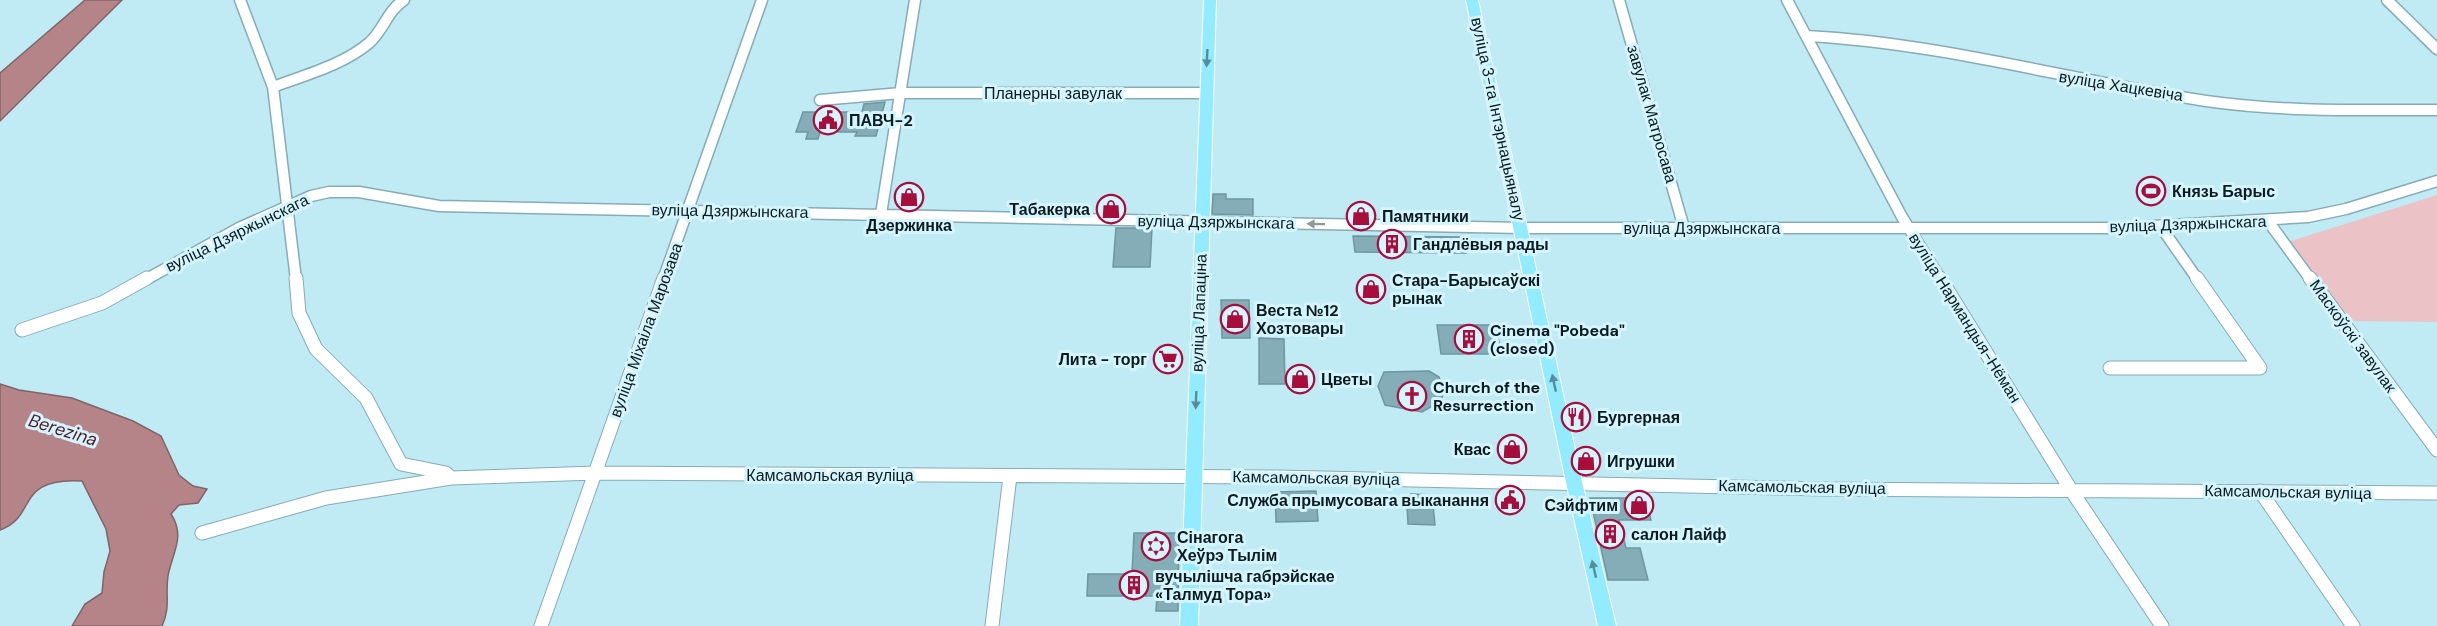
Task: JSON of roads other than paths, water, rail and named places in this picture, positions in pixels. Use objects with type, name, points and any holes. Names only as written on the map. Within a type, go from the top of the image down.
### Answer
[{"type":"main road","name":"вуліца Лапаціна","points":[[1189,626],[1205,93],[1210,0]]},
{"type":"main road","name":"вуліца 3-га Інтэрнацыяналу","points":[[1472,0],[1574,482],[1608,626]]},
{"type":"street","points":[[240,0],[273,87],[289,204],[299,313],[307,334],[316,349],[366,398],[401,464],[446,473],[451,478]]},
{"type":"street","points":[[273,87],[333,62],[370,42],[382,21],[397,4],[404,0]]},
{"type":"street","name":"вуліца Міхаіла Марозава","points":[[541,626],[762,0]]},
{"type":"street","points":[[881,214],[915,0]]},
{"type":"street","name":"завулак Матросава","points":[[1619,0],[1684,228]]},
{"type":"street","name":"вуліца Нармандыя-Нёман","points":[[1787,0],[1908,226],[2071,490],[2162,626]]},
{"type":"street","points":[[2387,0],[2437,49]]},
{"type":"street","name":"вуліца Хацкевіча","points":[[1807,36],[1843,37],[1910,47],[2092,82],[2227,103],[2322,111],[2437,110]]},
{"type":"street","name":"Планерны завулак","points":[[820,100],[901,93],[1205,93]]},
{"type":"street","name":"вуліца Дзяржынскага","points":[[22,330],[102,303],[289,204],[329,192],[359,192],[439,206],[1202,222],[1522,228],[2161,227],[2268,221],[2346,209],[2437,181]]},
{"type":"street","name":"Маскоўскі завулак","points":[[2268,221],[2437,450]]},
{"type":"street","points":[[2110,368],[2260,368],[2161,227]]},
{"type":"street","name":"Камсамольская вуліца","points":[[202,533],[269,512],[326,498],[451,478],[595,473],[1194,476],[1574,482],[1822,489],[2437,493]]},
{"type":"street","points":[[992,626],[1010,476]]},
{"type":"street","points":[[2260,491],[2353,626]]},
{"type":"water","points":[[85,0],[122,0],[0,121],[0,73]]},
{"type":"water","name":"Berezina","points":[[0,384],[19,390],[72,398],[133,421],[161,436],[179,475],[193,486],[207,489],[198,503],[179,505],[171,514],[178,538],[168,576],[167,607],[162,626],[72,626],[85,604],[102,593],[104,572],[110,551],[106,529],[82,481],[61,481],[46,485],[36,491],[12,524],[0,530]]},
{"type":"place","name":"ПАВЧ-2","points":[[828,120]]},
{"type":"place","name":"Князь Барыс","points":[[2151,191]]},
{"type":"place","name":"Дзержинка","points":[[909,197]]},
{"type":"place","name":"Табакерка","points":[[1111,209]]},
{"type":"place","name":"Памятники","points":[[1361,216]]},
{"type":"place","name":"Гандлёвыя рады","points":[[1392,244]]},
{"type":"place","name":"Стара-Барысаўскі рынак","points":[[1371,289]]},
{"type":"place","name":"Веста №12 Хозтовары","points":[[1235,319]]},
{"type":"place","name":"Cinema \"Pobeda\" (closed)","points":[[1469,339]]},
{"type":"place","name":"Лита - торг","points":[[1168,359]]},
{"type":"place","name":"Цветы","points":[[1300,379]]},
{"type":"place","name":"Church of the Resurrection","points":[[1412,396]]},
{"type":"place","name":"Бургерная","points":[[1576,417]]},
{"type":"place","name":"Квас","points":[[1512,449]]},
{"type":"place","name":"Игрушки","points":[[1586,461]]},
{"type":"place","name":"Служба прымусовага выканання","points":[[1510,500]]},
{"type":"place","name":"Сэйфтим","points":[[1639,505]]},
{"type":"place","name":"салон Лайф","points":[[1610,534]]},
{"type":"place","name":"Сінагога Хеўрэ Тылім","points":[[1156,546]]},
{"type":"place","name":"вучылішча габрэйскае «Талмуд Тора»","points":[[1134,585]]}]
